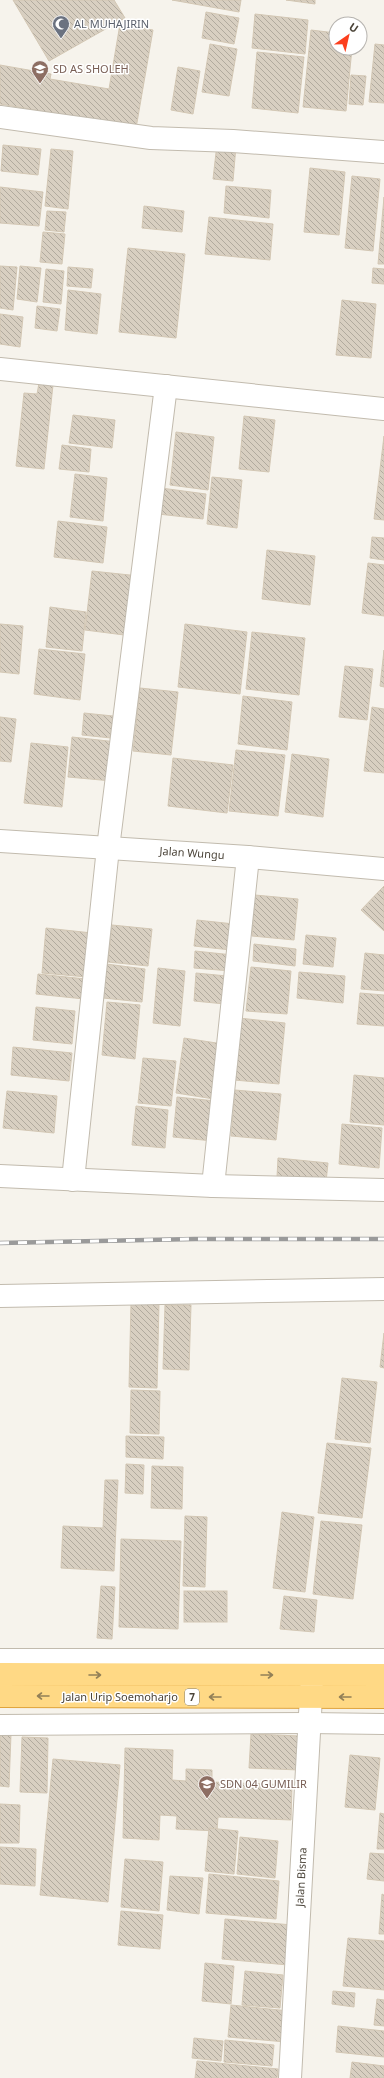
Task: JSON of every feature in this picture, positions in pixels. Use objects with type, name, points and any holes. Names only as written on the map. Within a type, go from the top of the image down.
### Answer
[{"type":"highway","name":"Jalan Urip Soemoharjo","points":[[0,1674],[384,1675]]},
{"type":"highway","name":"Jalan Urip Soemoharjo","points":[[0,1696],[384,1697]]},
{"type":"street","points":[[0,117],[151,138],[233,141],[384,152]]},
{"type":"street","points":[[0,369],[384,409]]},
{"type":"street","points":[[74,1180],[108,848],[166,386]]},
{"type":"street","name":"Jalan Wungu","points":[[0,841],[248,857],[384,869]]},
{"type":"street","points":[[213,1186],[248,857]]},
{"type":"street","points":[[0,1176],[213,1186],[384,1190]]},
{"type":"street","points":[[0,1296],[384,1289]]},
{"type":"street","points":[[0,1659],[384,1658]]},
{"type":"street","name":"Jalan Bisma","points":[[290,2078],[312,1675]]},
{"type":"street","points":[[0,1725],[384,1724]]},
{"type":"building","name":"AL MUHAJIRIN","points":[[13,0],[114,0],[125,18],[49,61]]},
{"type":"building","points":[[172,0],[241,0],[239,12]]},
{"type":"building","points":[[286,0],[315,0],[315,4]]},
{"type":"building","points":[[206,12],[239,18],[234,44],[202,38]]},
{"type":"building","points":[[255,14],[308,20],[305,54],[252,48]]},
{"type":"building","name":"SD AS SHOLEH","points":[[120,24],[153,30],[135,134],[40,117],[41,111],[0,104],[0,65],[51,74],[50,79],[109,89]]},
{"type":"building","points":[[311,30],[328,32],[328,56],[351,56],[346,111],[303,107]]},
{"type":"building","points":[[210,44],[237,49],[229,96],[202,92]]},
{"type":"building","points":[[375,44],[384,45],[384,103],[369,102]]},
{"type":"building","points":[[257,52],[304,57],[298,113],[252,108]]},
{"type":"building","points":[[178,67],[200,71],[193,114],[171,110]]},
{"type":"building","points":[[351,75],[366,76],[363,105],[349,104]]},
{"type":"building","points":[[217,144],[236,146],[233,181],[213,179]]},
{"type":"building","points":[[3,145],[41,149],[38,175],[1,171]]},
{"type":"building","points":[[51,149],[73,151],[68,209],[45,206]]},
{"type":"building","points":[[310,168],[345,172],[339,235],[304,232]]},
{"type":"building","points":[[352,176],[380,179],[373,251],[345,248]]},
{"type":"building","points":[[226,186],[271,190],[269,218],[224,213]]},
{"type":"building","points":[[0,187],[43,192],[39,226],[0,223]]},
{"type":"building","points":[[384,197],[384,264],[378,264]]},
{"type":"building","points":[[144,206],[184,211],[182,232],[142,228]]},
{"type":"building","points":[[47,211],[66,212],[64,232],[45,230]]},
{"type":"building","points":[[209,217],[273,224],[270,260],[205,254]]},
{"type":"building","points":[[43,232],[65,234],[62,264],[40,262]]},
{"type":"building","points":[[128,248],[185,254],[176,338],[119,332]]},
{"type":"building","points":[[0,266],[17,267],[13,310],[0,308]]},
{"type":"building","points":[[20,266],[41,268],[37,302],[17,299]]},
{"type":"building","points":[[68,267],[93,269],[91,288],[67,286]]},
{"type":"building","points":[[373,268],[384,269],[384,284],[372,283]]},
{"type":"building","points":[[46,269],[64,271],[61,304],[43,302]]},
{"type":"building","points":[[68,290],[101,294],[97,334],[65,330]]},
{"type":"building","points":[[342,300],[376,304],[371,358],[336,355]]},
{"type":"building","points":[[37,306],[60,309],[57,331],[35,328]]},
{"type":"building","points":[[0,314],[23,317],[20,347],[0,344]]},
{"type":"building","points":[[39,383],[53,385],[44,469],[16,466],[24,393],[37,394]]},
{"type":"building","points":[[73,415],[115,420],[112,448],[69,443]]},
{"type":"building","points":[[244,416],[275,420],[269,472],[239,469]]},
{"type":"building","points":[[176,432],[214,437],[208,490],[170,485]]},
{"type":"building","points":[[384,436],[384,520],[374,519]]},
{"type":"building","points":[[62,445],[91,449],[89,472],[59,469]]},
{"type":"building","points":[[75,474],[107,478],[103,521],[70,517]]},
{"type":"building","points":[[212,477],[242,480],[237,528],[207,524]]},
{"type":"building","points":[[161,488],[206,494],[203,519],[158,514]]},
{"type":"building","points":[[58,521],[107,527],[103,563],[54,557]]},
{"type":"building","points":[[372,537],[384,538],[384,560],[370,558]]},
{"type":"building","points":[[267,550],[315,556],[310,605],[262,599]]},
{"type":"building","points":[[368,563],[384,565],[384,616],[362,613]]},
{"type":"building","points":[[92,571],[139,576],[132,636],[85,630]]},
{"type":"building","points":[[50,607],[86,612],[82,651],[46,647]]},
{"type":"building","points":[[0,624],[23,626],[19,674],[0,672]]},
{"type":"building","points":[[185,624],[247,632],[240,694],[178,687]]},
{"type":"building","points":[[252,632],[305,638],[299,695],[246,689]]},
{"type":"building","points":[[39,649],[85,654],[80,700],[34,694]]},
{"type":"building","points":[[384,650],[384,687],[380,686]]},
{"type":"building","points":[[345,666],[373,669],[367,720],[339,717]]},
{"type":"building","points":[[140,688],[178,692],[171,755],[133,751]]},
{"type":"building","points":[[243,696],[292,702],[287,750],[238,744]]},
{"type":"building","points":[[372,707],[384,709],[384,773],[364,771]]},
{"type":"building","points":[[84,713],[113,716],[111,738],[82,735]]},
{"type":"building","points":[[0,717],[16,719],[11,762],[0,761]]},
{"type":"building","points":[[72,737],[117,742],[112,781],[68,777]]},
{"type":"building","points":[[31,743],[68,747],[62,807],[24,803]]},
{"type":"building","points":[[236,750],[285,755],[278,816],[229,811]]},
{"type":"building","points":[[292,754],[329,759],[323,817],[285,812]]},
{"type":"building","points":[[173,758],[233,765],[227,813],[168,806]]},
{"type":"building","points":[[384,886],[384,931],[361,910]]},
{"type":"building","points":[[255,895],[298,899],[294,940],[252,936]]},
{"type":"building","points":[[197,920],[234,924],[231,950],[194,946]]},
{"type":"building","points":[[112,925],[152,929],[148,966],[108,962]]},
{"type":"building","points":[[46,928],[92,933],[87,977],[42,973]]},
{"type":"building","points":[[306,935],[336,938],[333,967],[303,964]]},
{"type":"building","points":[[254,944],[296,949],[295,966],[253,961]]},
{"type":"building","points":[[195,951],[233,955],[231,971],[194,968]]},
{"type":"building","points":[[365,953],[384,955],[384,991],[361,989]]},
{"type":"building","points":[[106,964],[145,969],[142,1002],[103,998]]},
{"type":"building","points":[[251,967],[291,971],[287,1014],[246,1011]]},
{"type":"building","points":[[158,968],[185,971],[180,1026],[153,1023]]},
{"type":"building","points":[[299,972],[345,976],[343,1003],[297,998]]},
{"type":"building","points":[[196,973],[227,976],[225,1004],[194,1001]]},
{"type":"building","points":[[38,974],[86,979],[84,999],[36,994]]},
{"type":"building","points":[[360,993],[384,995],[384,1026],[357,1024]]},
{"type":"building","points":[[107,1002],[140,1005],[135,1059],[102,1055]]},
{"type":"building","points":[[36,1007],[75,1011],[72,1044],[33,1040]]},
{"type":"building","points":[[239,1018],[285,1023],[279,1084],[234,1080]]},
{"type":"building","points":[[184,1038],[223,1044],[214,1099],[176,1093]]},
{"type":"building","points":[[13,1047],[72,1053],[69,1081],[11,1075]]},
{"type":"building","points":[[143,1058],[176,1061],[171,1106],[138,1103]]},
{"type":"building","points":[[354,1075],[384,1078],[384,1125],[350,1122]]},
{"type":"building","points":[[235,1090],[281,1094],[276,1140],[231,1136]]},
{"type":"building","points":[[7,1091],[57,1096],[54,1133],[3,1128]]},
{"type":"building","points":[[177,1097],[216,1101],[213,1141],[173,1137]]},
{"type":"building","points":[[136,1106],[168,1110],[165,1148],[132,1145]]},
{"type":"building","points":[[342,1124],[382,1128],[379,1168],[339,1164]]},
{"type":"building","points":[[278,1158],[328,1163],[326,1182],[277,1177]]},
{"type":"building","points":[[131,1303],[159,1303],[157,1388],[129,1387]]},
{"type":"building","points":[[165,1305],[191,1305],[189,1370],[163,1369]]},
{"type":"building","points":[[384,1333],[384,1368],[380,1367]]},
{"type":"building","points":[[342,1378],[377,1382],[370,1443],[335,1439]]},
{"type":"building","points":[[131,1390],[160,1391],[159,1434],[130,1433]]},
{"type":"building","points":[[126,1436],[164,1437],[163,1459],[126,1457]]},
{"type":"building","points":[[327,1443],[371,1448],[362,1518],[318,1513]]},
{"type":"building","points":[[126,1464],[144,1465],[143,1494],[125,1493]]},
{"type":"building","points":[[152,1466],[183,1467],[182,1509],[151,1508]]},
{"type":"building","points":[[105,1480],[118,1480],[114,1571],[61,1568],[63,1526],[103,1528]]},
{"type":"building","points":[[282,1512],[314,1517],[305,1592],[273,1588]]},
{"type":"building","points":[[185,1516],[207,1517],[205,1587],[183,1586]]},
{"type":"building","points":[[321,1521],[362,1525],[353,1599],[313,1594]]},
{"type":"building","points":[[121,1539],[181,1541],[178,1629],[119,1627]]},
{"type":"building","points":[[101,1586],[115,1587],[112,1639],[97,1638]]},
{"type":"building","points":[[184,1591],[227,1591],[227,1622],[184,1622]]},
{"type":"building","points":[[284,1596],[317,1600],[314,1632],[280,1629]]},
{"type":"building","points":[[0,1734],[11,1734],[9,1787],[0,1786]]},
{"type":"building","points":[[251,1734],[300,1736],[299,1770],[249,1768]]},
{"type":"building","points":[[22,1737],[48,1738],[47,1793],[20,1792]]},
{"type":"building","name":"SDN 04 GUMILIR","points":[[125,1748],[173,1750],[172,1780],[186,1781],[186,1769],[212,1770],[212,1782],[292,1785],[291,1820],[218,1817],[217,1831],[176,1829],[177,1816],[160,1815],[159,1840],[123,1838]]},
{"type":"building","points":[[350,1755],[380,1758],[375,1810],[345,1807]]},
{"type":"building","points":[[53,1759],[120,1765],[108,1902],[40,1895]]},
{"type":"building","points":[[0,1804],[20,1805],[19,1843],[0,1843]]},
{"type":"building","points":[[380,1813],[384,1814],[384,1849],[377,1849]]},
{"type":"building","points":[[209,1828],[238,1831],[234,1874],[205,1871]]},
{"type":"building","points":[[240,1837],[278,1841],[275,1878],[237,1874]]},
{"type":"building","points":[[0,1847],[36,1849],[35,1886],[0,1884]]},
{"type":"building","points":[[370,1853],[384,1854],[384,1881],[367,1879]]},
{"type":"building","points":[[125,1859],[163,1862],[159,1911],[121,1907]]},
{"type":"building","points":[[209,1874],[279,1881],[276,1919],[206,1913]]},
{"type":"building","points":[[170,1876],[203,1878],[199,1914],[167,1910]]},
{"type":"building","points":[[382,1894],[384,1895],[384,1934],[379,1934]]},
{"type":"building","points":[[121,1911],[163,1915],[160,1949],[118,1945]]},
{"type":"building","points":[[225,1919],[292,1925],[288,1965],[222,1959]]},
{"type":"building","points":[[348,1938],[384,1941],[384,1990],[343,1986]]},
{"type":"building","points":[[205,1963],[234,1966],[231,2004],[202,2001]]},
{"type":"building","points":[[245,1971],[283,1975],[280,2008],[242,2005]]},
{"type":"building","points":[[333,1991],[355,1993],[354,2007],[332,2004]]},
{"type":"building","points":[[377,1999],[384,2000],[384,2026],[374,2025]]},
{"type":"building","points":[[231,2005],[289,2011],[286,2042],[228,2037]]},
{"type":"building","points":[[338,2026],[384,2031],[384,2057],[336,2052]]},
{"type":"building","points":[[194,2038],[223,2041],[221,2061],[192,2058]]},
{"type":"building","points":[[225,2040],[274,2045],[272,2066],[224,2062]]},
{"type":"building","points":[[197,2061],[278,2069],[277,2078],[195,2078]]},
{"type":"building","points":[[352,2062],[384,2066],[384,2078],[350,2078]]},
{"type":"railway","points":[[0,1243],[195,1239],[384,1239]]},
{"type":"place","name":"AL MUHAJIRIN","points":[[61,39]]},
{"type":"place","name":"SD AS SHOLEH","points":[[40,84]]},
{"type":"place","name":"SDN 04 GUMILIR","points":[[207,1799]]}]
